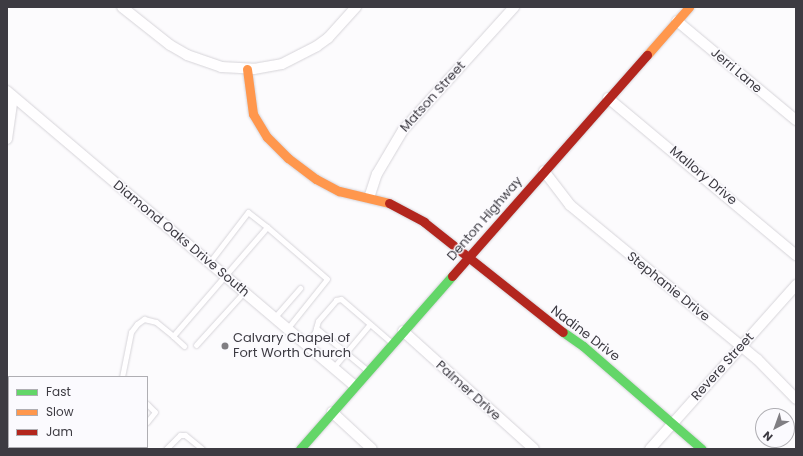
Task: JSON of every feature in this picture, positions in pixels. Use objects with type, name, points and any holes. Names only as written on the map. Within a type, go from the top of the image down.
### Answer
[{"type":"street","points":[[122,7],[170,45],[187,55],[221,66],[247,69],[282,64],[317,46],[328,38],[356,7]]},
{"type":"street","name":"Matson Street","points":[[369,198],[377,174],[403,130],[514,7]]},
{"type":"street","name":"Denton Highway","points":[[300,449],[689,7]]},
{"type":"street","name":"Jerri Lane","points":[[677,21],[796,120]]},
{"type":"street","name":"Nadine Drive","points":[[247,69],[249,99],[253,114],[276,147],[316,179],[339,191],[386,201],[424,222],[546,321],[583,346],[702,449]]},
{"type":"street","points":[[7,139],[10,94]]},
{"type":"street","name":"Diamond Oaks Drive South","points":[[10,94],[355,386]]},
{"type":"street","name":"Mallory Drive","points":[[608,98],[796,255]]},
{"type":"street","name":"Stephanie Drive","points":[[544,171],[570,205],[742,347],[796,399]]},
{"type":"street","name":"Revere Street","points":[[650,449],[796,285]]},
{"type":"street","name":"Palmer Drive","points":[[404,331],[534,449]]},
{"type":"street","points":[[332,412],[372,449]]},
{"type":"lane","points":[[209,263],[248,212],[267,227],[327,282],[287,329]]},
{"type":"lane","points":[[173,336],[267,227]]},
{"type":"lane","points":[[274,318],[300,288]]},
{"type":"lane","points":[[196,345],[244,292]]},
{"type":"lane","points":[[305,344],[316,328],[318,321],[336,300],[341,299],[392,344]]},
{"type":"lane","points":[[122,376],[131,332],[137,324],[144,319],[156,322],[184,346]]},
{"type":"lane","points":[[333,368],[370,324]]},
{"type":"lane","points":[[316,328],[368,371]]},
{"type":"lane","points":[[148,405],[155,412],[148,421]]},
{"type":"lane","points":[[166,449],[180,435],[202,449]]},
{"type":"traffic: fast","points":[[300,449],[452,276]]},
{"type":"traffic: fast","points":[[563,332],[583,346],[702,449]]},
{"type":"traffic: slow","points":[[647,55],[689,7]]},
{"type":"traffic: slow","points":[[247,69],[253,114],[267,137],[288,158],[316,179],[339,191],[389,203]]},
{"type":"traffic: jam","points":[[452,276],[647,55]]},
{"type":"traffic: jam","points":[[389,203],[424,222],[563,332]]},
{"type":"place","name":"Calvary Chapel of Fort Worth Church","points":[[225,346]]}]
